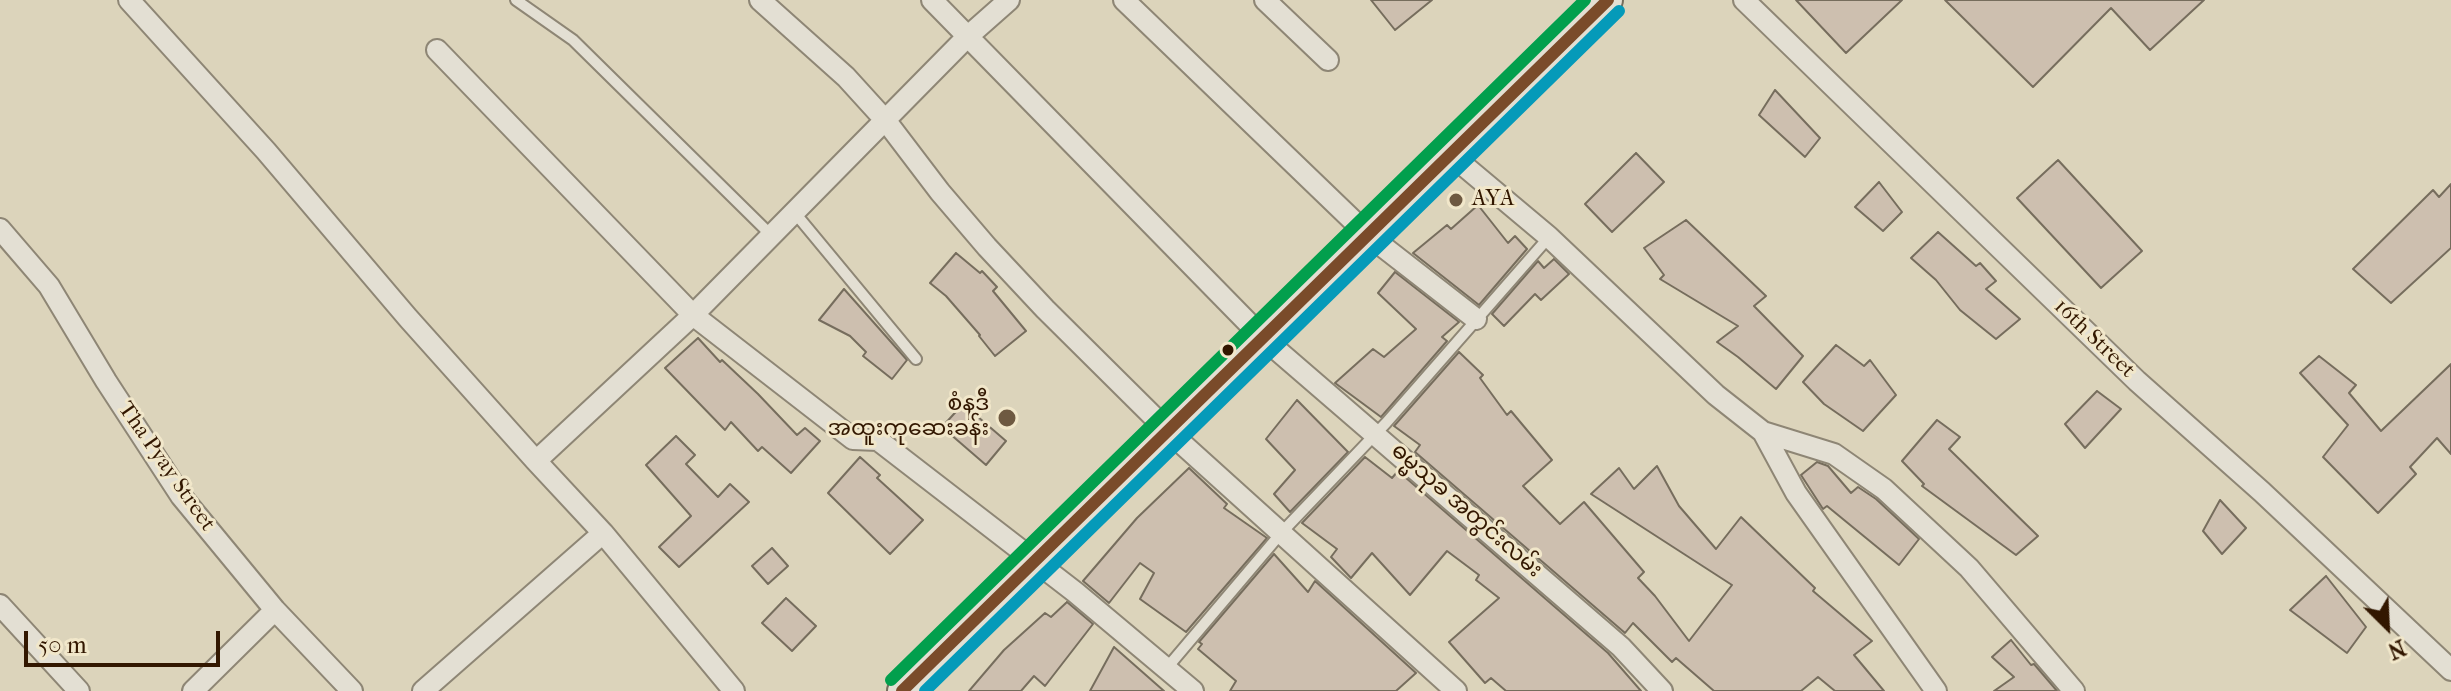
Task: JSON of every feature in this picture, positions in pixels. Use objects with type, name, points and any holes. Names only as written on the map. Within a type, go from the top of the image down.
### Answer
[{"type":"main road","points":[[909,689],[1608,0]]},
{"type":"street","points":[[129,0],[603,533],[734,691]]},
{"type":"street","points":[[760,0],[846,77],[886,121],[987,247],[1045,309],[1168,431],[1456,691]]},
{"type":"street","name":"ဓမ္မသုခ အတွင်းလမ်း","points":[[932,0],[1263,338],[1621,647],[1662,691]]},
{"type":"street","points":[[536,461],[693,315],[966,38],[1009,0]]},
{"type":"street","points":[[1124,0],[1368,235],[1476,319]]},
{"type":"street","points":[[1265,0],[1328,60]]},
{"type":"street","name":"16th Street","points":[[1744,0],[2137,381],[2262,492],[2451,670]]},
{"type":"street","points":[[437,50],[693,315],[853,439],[878,440],[1036,562],[1193,691]]},
{"type":"street","points":[[1450,154],[1549,237],[1716,395],[1763,432],[1834,454],[1884,489],[1969,568],[2074,691]]},
{"type":"street","name":"Tha Pyay Street","points":[[0,229],[49,286],[181,496],[275,610],[352,691]]},
{"type":"street","points":[[1763,432],[1796,493],[1936,691]]},
{"type":"street","points":[[423,691],[603,533]]},
{"type":"street","points":[[0,605],[79,691]]},
{"type":"street","points":[[193,691],[275,610]]},
{"type":"lane","points":[[516,0],[573,40],[772,236]]},
{"type":"lane","points":[[795,213],[916,359]]},
{"type":"lane","points":[[1166,669],[1282,532],[1375,433],[1549,237]]},
{"type":"building","points":[[1371,0],[1432,0],[1395,30]]},
{"type":"building","points":[[1796,0],[1902,0],[1846,53]]},
{"type":"building","points":[[1945,0],[2204,0],[2150,50],[2111,8],[2033,87]]},
{"type":"building","points":[[1775,90],[1820,138],[1805,157],[1759,115]]},
{"type":"building","points":[[1636,153],[1664,182],[1612,232],[1585,204]]},
{"type":"building","points":[[2058,160],[2142,251],[2101,288],[2017,198]]},
{"type":"building","points":[[1879,182],[1902,212],[1883,231],[1855,207]]},
{"type":"building","points":[[2451,184],[2451,248],[2391,303],[2353,269],[2433,190],[2439,197]]},
{"type":"building","points":[[1478,205],[1508,243],[1515,236],[1527,249],[1479,305],[1413,253],[1447,225],[1451,229]]},
{"type":"building","points":[[1686,220],[1766,296],[1754,306],[1803,356],[1776,389],[1717,342],[1738,326],[1660,279],[1664,275],[1644,248]]},
{"type":"building","points":[[1938,232],[1976,266],[1980,263],[1996,281],[1986,289],[2020,319],[1996,339],[1960,310],[1936,280],[1911,258]]},
{"type":"building","points":[[956,253],[980,273],[982,271],[997,287],[993,291],[1026,331],[995,356],[946,296],[930,283]]},
{"type":"building","points":[[1554,259],[1569,274],[1541,300],[1535,294],[1504,326],[1492,314],[1538,261],[1544,268]]},
{"type":"building","points":[[1395,272],[1459,322],[1442,337],[1447,341],[1381,417],[1335,383],[1373,349],[1384,357],[1416,329],[1378,293]]},
{"type":"building","points":[[844,289],[907,360],[892,379],[863,356],[866,352],[850,336],[819,320]]},
{"type":"building","points":[[698,338],[797,435],[805,428],[820,441],[791,473],[762,447],[758,451],[731,422],[725,430],[665,368]]},
{"type":"building","points":[[1836,345],[1864,366],[1870,360],[1896,395],[1863,431],[1824,404],[1803,382]]},
{"type":"building","points":[[1459,352],[1483,375],[1480,378],[1507,415],[1511,411],[1552,460],[1523,486],[1560,524],[1584,502],[1644,572],[1638,578],[1689,641],[1732,585],[1591,494],[1619,468],[1634,489],[1657,466],[1679,506],[1716,549],[1741,517],[1815,588],[1813,591],[1872,641],[1854,655],[1884,691],[1835,691],[1818,677],[1801,691],[1714,691],[1676,658],[1672,662],[1633,623],[1625,633],[1415,452],[1420,445],[1394,426]]},
{"type":"building","points":[[2319,356],[2356,385],[2349,393],[2381,431],[2451,364],[2451,454],[2437,438],[2410,467],[2416,474],[2378,513],[2323,457],[2348,425],[2300,373]]},
{"type":"building","points":[[2097,391],[2121,409],[2085,448],[2065,424]]},
{"type":"building","points":[[1297,400],[1348,452],[1290,512],[1274,494],[1295,470],[1266,439]]},
{"type":"building","points":[[963,404],[1006,441],[986,465],[942,427]]},
{"type":"building","points":[[1937,420],[1960,437],[1949,449],[2038,536],[2016,555],[1922,486],[1924,484],[1902,461]]},
{"type":"building","points":[[676,436],[695,455],[686,464],[718,497],[730,484],[749,502],[679,567],[659,547],[691,516],[646,465]]},
{"type":"building","points":[[860,457],[880,475],[877,478],[923,520],[890,554],[828,493]]},
{"type":"building","points":[[1365,457],[1392,478],[1398,471],[1608,653],[1641,691],[1506,691],[1491,678],[1485,683],[1449,642],[1499,598],[1476,580],[1479,575],[1447,551],[1410,595],[1372,553],[1351,578],[1331,557],[1337,549],[1302,523]]},
{"type":"building","points":[[1817,462],[1828,466],[1851,493],[1858,487],[1876,499],[1919,539],[1899,565],[1827,506],[1823,509],[1801,475]]},
{"type":"building","points":[[1189,468],[1227,504],[1224,508],[1267,538],[1186,632],[1140,599],[1154,573],[1140,563],[1109,603],[1083,581],[1137,518]]},
{"type":"building","points":[[2220,500],[2246,528],[2222,554],[2203,531]]},
{"type":"building","points":[[772,548],[788,566],[768,584],[752,566]]},
{"type":"building","points":[[1274,554],[1308,592],[1315,581],[1416,673],[1396,691],[1230,691],[1236,681],[1198,649],[1202,644],[1199,642]]},
{"type":"building","points":[[2326,576],[2366,627],[2347,653],[2290,610]]},
{"type":"building","points":[[786,598],[816,626],[792,651],[762,623]]},
{"type":"building","points":[[1067,602],[1093,624],[1045,686],[1034,676],[1021,691],[969,691],[1004,650],[1045,613],[1051,617]]},
{"type":"building","points":[[2011,640],[2057,691],[1994,691],[2014,677],[1992,657]]},
{"type":"building","points":[[1114,647],[1164,691],[1090,691]]},
{"type":"transit line","points":[[891,680],[1585,0]]},
{"type":"transit line","points":[[902,691],[1608,0]]},
{"type":"transit line","points":[[925,691],[1619,11]]},
{"type":"place","name":"AYA","points":[[1456,200]]},
{"type":"place","name":"စံနဒီ အထူးကုဆေးခန်း","points":[[1007,418]]}]
